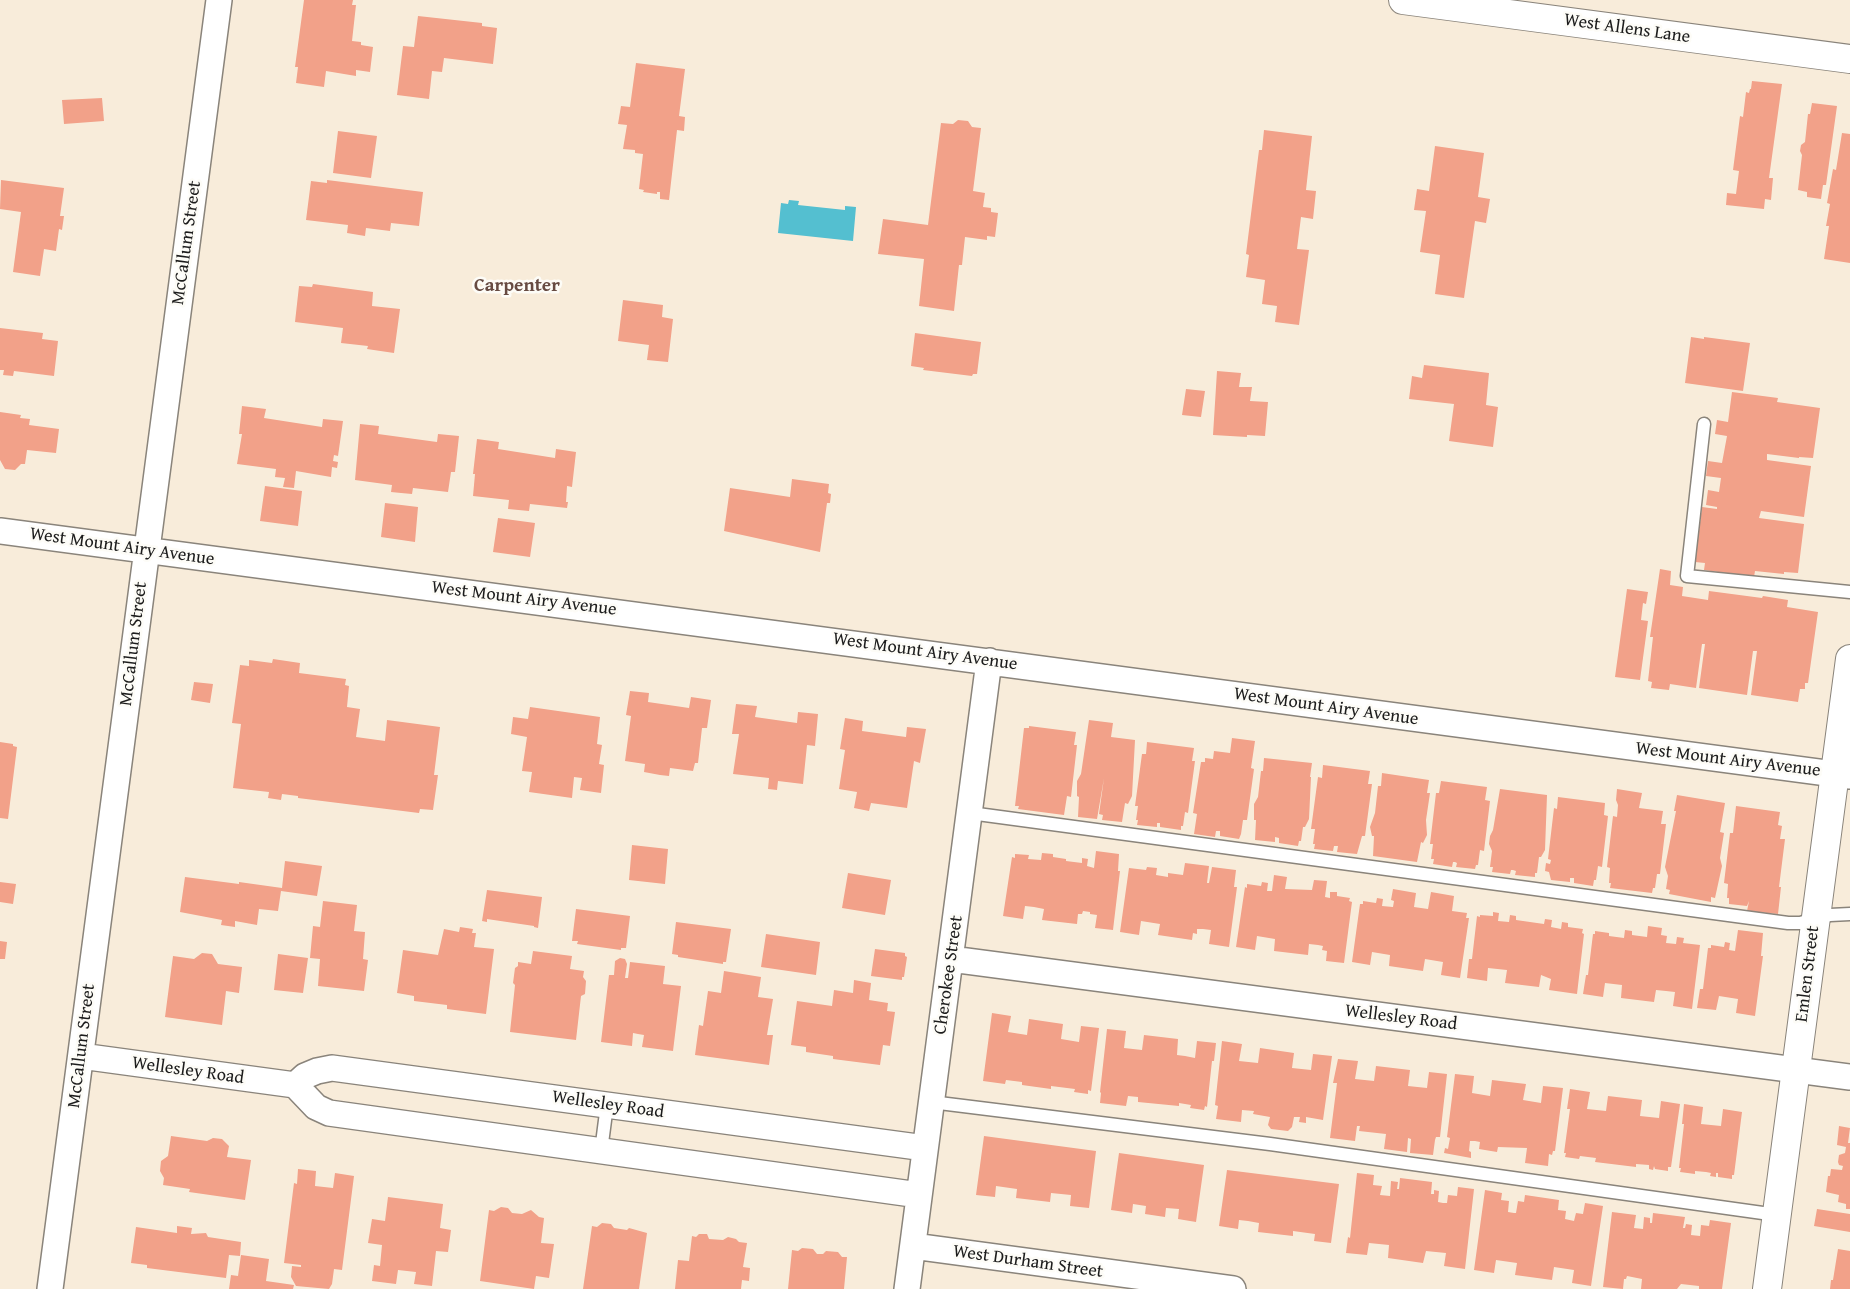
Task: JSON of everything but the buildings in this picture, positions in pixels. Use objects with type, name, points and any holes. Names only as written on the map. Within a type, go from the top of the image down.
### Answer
[{"type":"main road","name":"West Allens Lane","points":[[1403,0],[1850,59]]},
{"type":"main road","name":"Emlen Street","points":[[1767,1289],[1816,919],[1842,774],[1850,659]]},
{"type":"street","name":"McCallum Street","points":[[50,1289],[219,0]]},
{"type":"street","name":"West Mount Airy Avenue","points":[[0,531],[1842,774]]},
{"type":"street","name":"Cherokee Street","points":[[907,1289],[989,661]]},
{"type":"street","name":"Wellesley Road","points":[[951,959],[1850,1077]]},
{"type":"street","name":"Wellesley Road","points":[[81,1056],[295,1085],[305,1076],[332,1068],[926,1148]]},
{"type":"street","points":[[295,1085],[316,1107],[329,1113],[919,1195]]},
{"type":"street","name":"West Durham Street","points":[[913,1246],[1233,1289]]},
{"type":"lane","points":[[1704,424],[1687,576],[1850,592]]},
{"type":"lane","points":[[970,812],[1788,923],[1800,923],[1830,915],[1850,914]]},
{"type":"lane","points":[[932,1102],[1289,1147],[1777,1215]]},
{"type":"lane","points":[[601,1151],[607,1105]]},
{"type":"water","points":[[789,200],[799,201],[798,205],[845,210],[845,206],[856,207],[853,241],[778,233],[781,203],[788,204]]},
{"type":"district","name":"Carpenter","points":[[517,286]]}]
